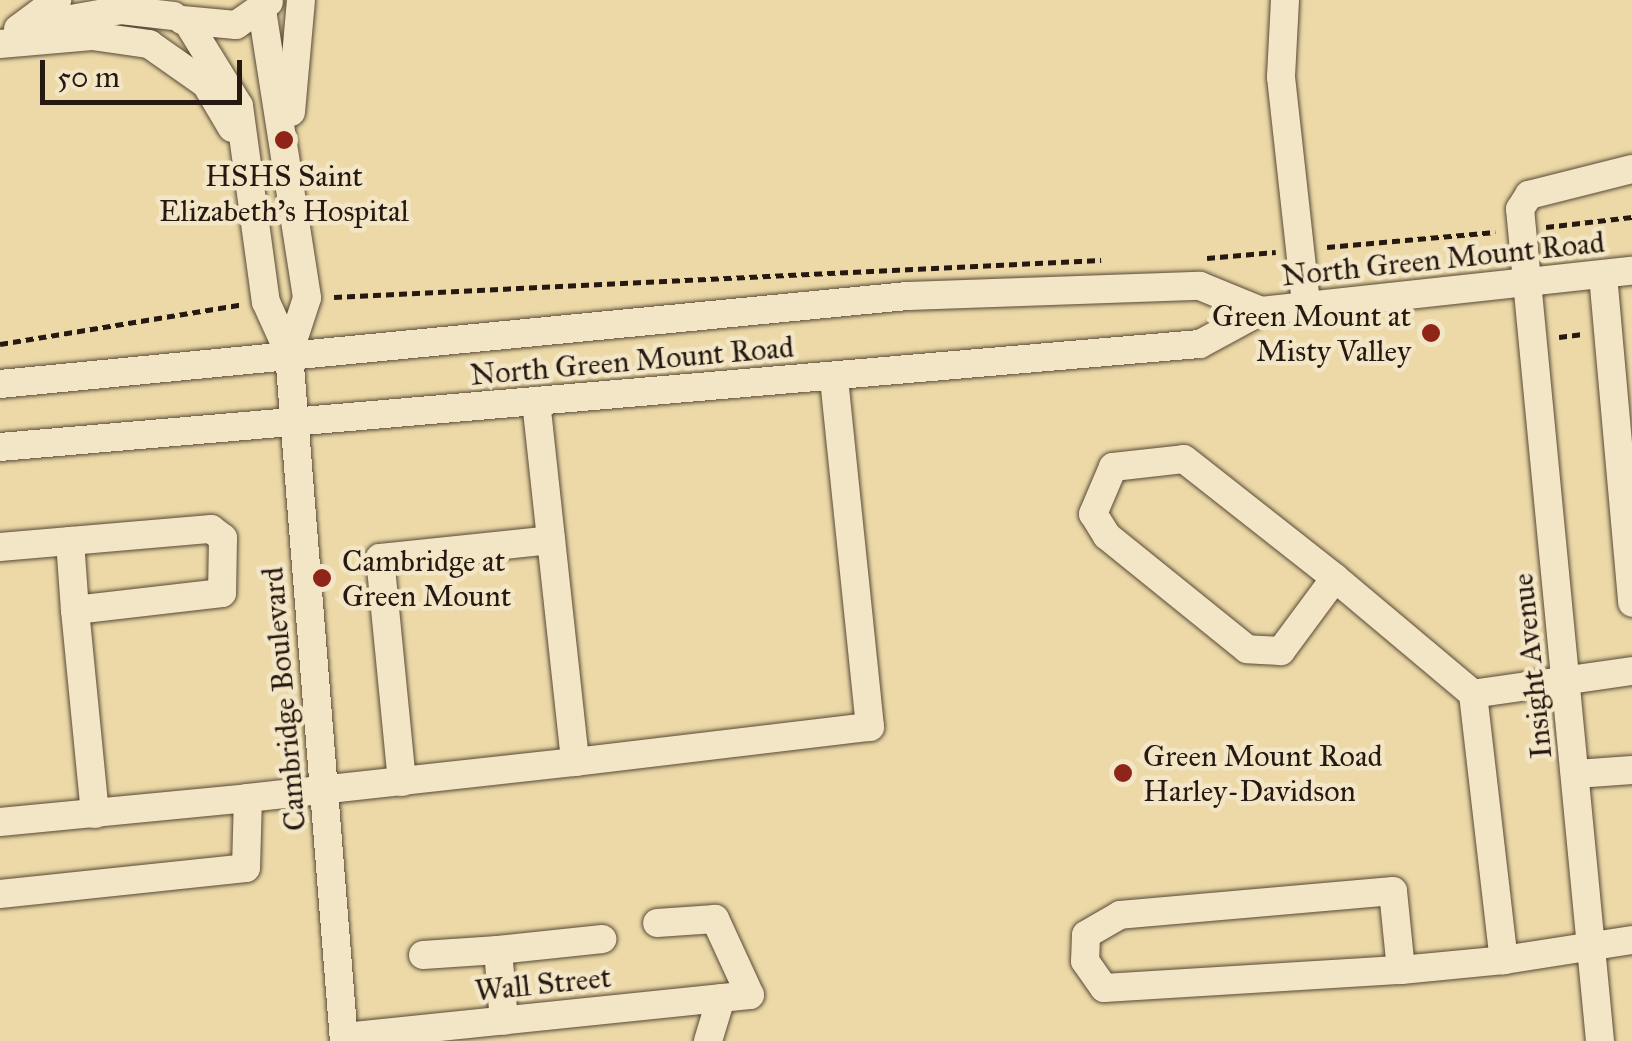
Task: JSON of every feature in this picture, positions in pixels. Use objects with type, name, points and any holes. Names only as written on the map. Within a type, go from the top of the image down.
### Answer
[{"type":"street","points":[[7,37],[57,0]]},
{"type":"street","points":[[287,134],[300,0]]},
{"type":"street","points":[[1285,0],[1281,76],[1306,305]]},
{"type":"street","points":[[7,37],[121,10],[173,13],[220,28],[267,5],[307,298],[288,353]]},
{"type":"street","points":[[173,13],[229,79],[249,147],[266,302],[288,353]]},
{"type":"street","points":[[7,37],[92,36],[149,44],[206,84],[249,147]]},
{"type":"street","points":[[1522,229],[1528,195],[1632,169]]},
{"type":"street","name":"Insight Avenue","points":[[1522,229],[1600,1041]]},
{"type":"street","name":"North Green Mount Road","points":[[0,446],[1200,344],[1261,311],[1632,271]]},
{"type":"street","points":[[1603,274],[1622,377],[1632,603]]},
{"type":"street","name":"North Green Mount Road","points":[[0,384],[288,353],[1002,291],[1200,286],[1261,311]]},
{"type":"street","name":"Cambridge Boulevard","points":[[288,353],[344,1039]]},
{"type":"street","points":[[0,822],[324,791],[870,727],[834,377]]},
{"type":"street","points":[[536,401],[575,762]]},
{"type":"street","points":[[1335,578],[1295,640],[1268,655],[1247,649],[1107,536],[1093,514],[1095,493],[1113,467],[1184,459],[1335,578],[1474,694],[1504,960]]},
{"type":"street","points":[[0,547],[211,529],[224,554],[222,593],[75,610]]},
{"type":"street","points":[[402,782],[380,558],[551,540]]},
{"type":"street","points":[[70,541],[95,814]]},
{"type":"street","points":[[1474,694],[1567,684],[1632,671]]},
{"type":"street","points":[[1576,774],[1632,770]]},
{"type":"street","points":[[0,894],[246,868],[248,798]]},
{"type":"street","points":[[1401,970],[1394,891],[1120,915],[1086,935],[1085,962],[1104,988],[1401,970],[1592,949],[1632,940]]},
{"type":"street","name":"Wall Street","points":[[344,1039],[504,1021],[558,1028],[750,995],[715,920],[656,923]]},
{"type":"street","points":[[423,956],[602,939]]},
{"type":"street","points":[[498,950],[504,1021]]},
{"type":"street","points":[[708,1041],[721,998]]},
{"type":"path","points":[[1199,258],[1632,217]]},
{"type":"path","points":[[307,298],[1121,260]]},
{"type":"path","points":[[0,344],[266,302]]},
{"type":"path","points":[[1546,339],[1584,334]]},
{"type":"place","name":"HSHS Saint Elizabeth's Hospital","points":[[284,140]]},
{"type":"place","name":"Green Mount at Misty Valley","points":[[1431,333]]},
{"type":"place","name":"Cambridge at Green Mount","points":[[322,578]]},
{"type":"place","name":"Green Mount Road Harley-Davidson","points":[[1123,773]]}]
